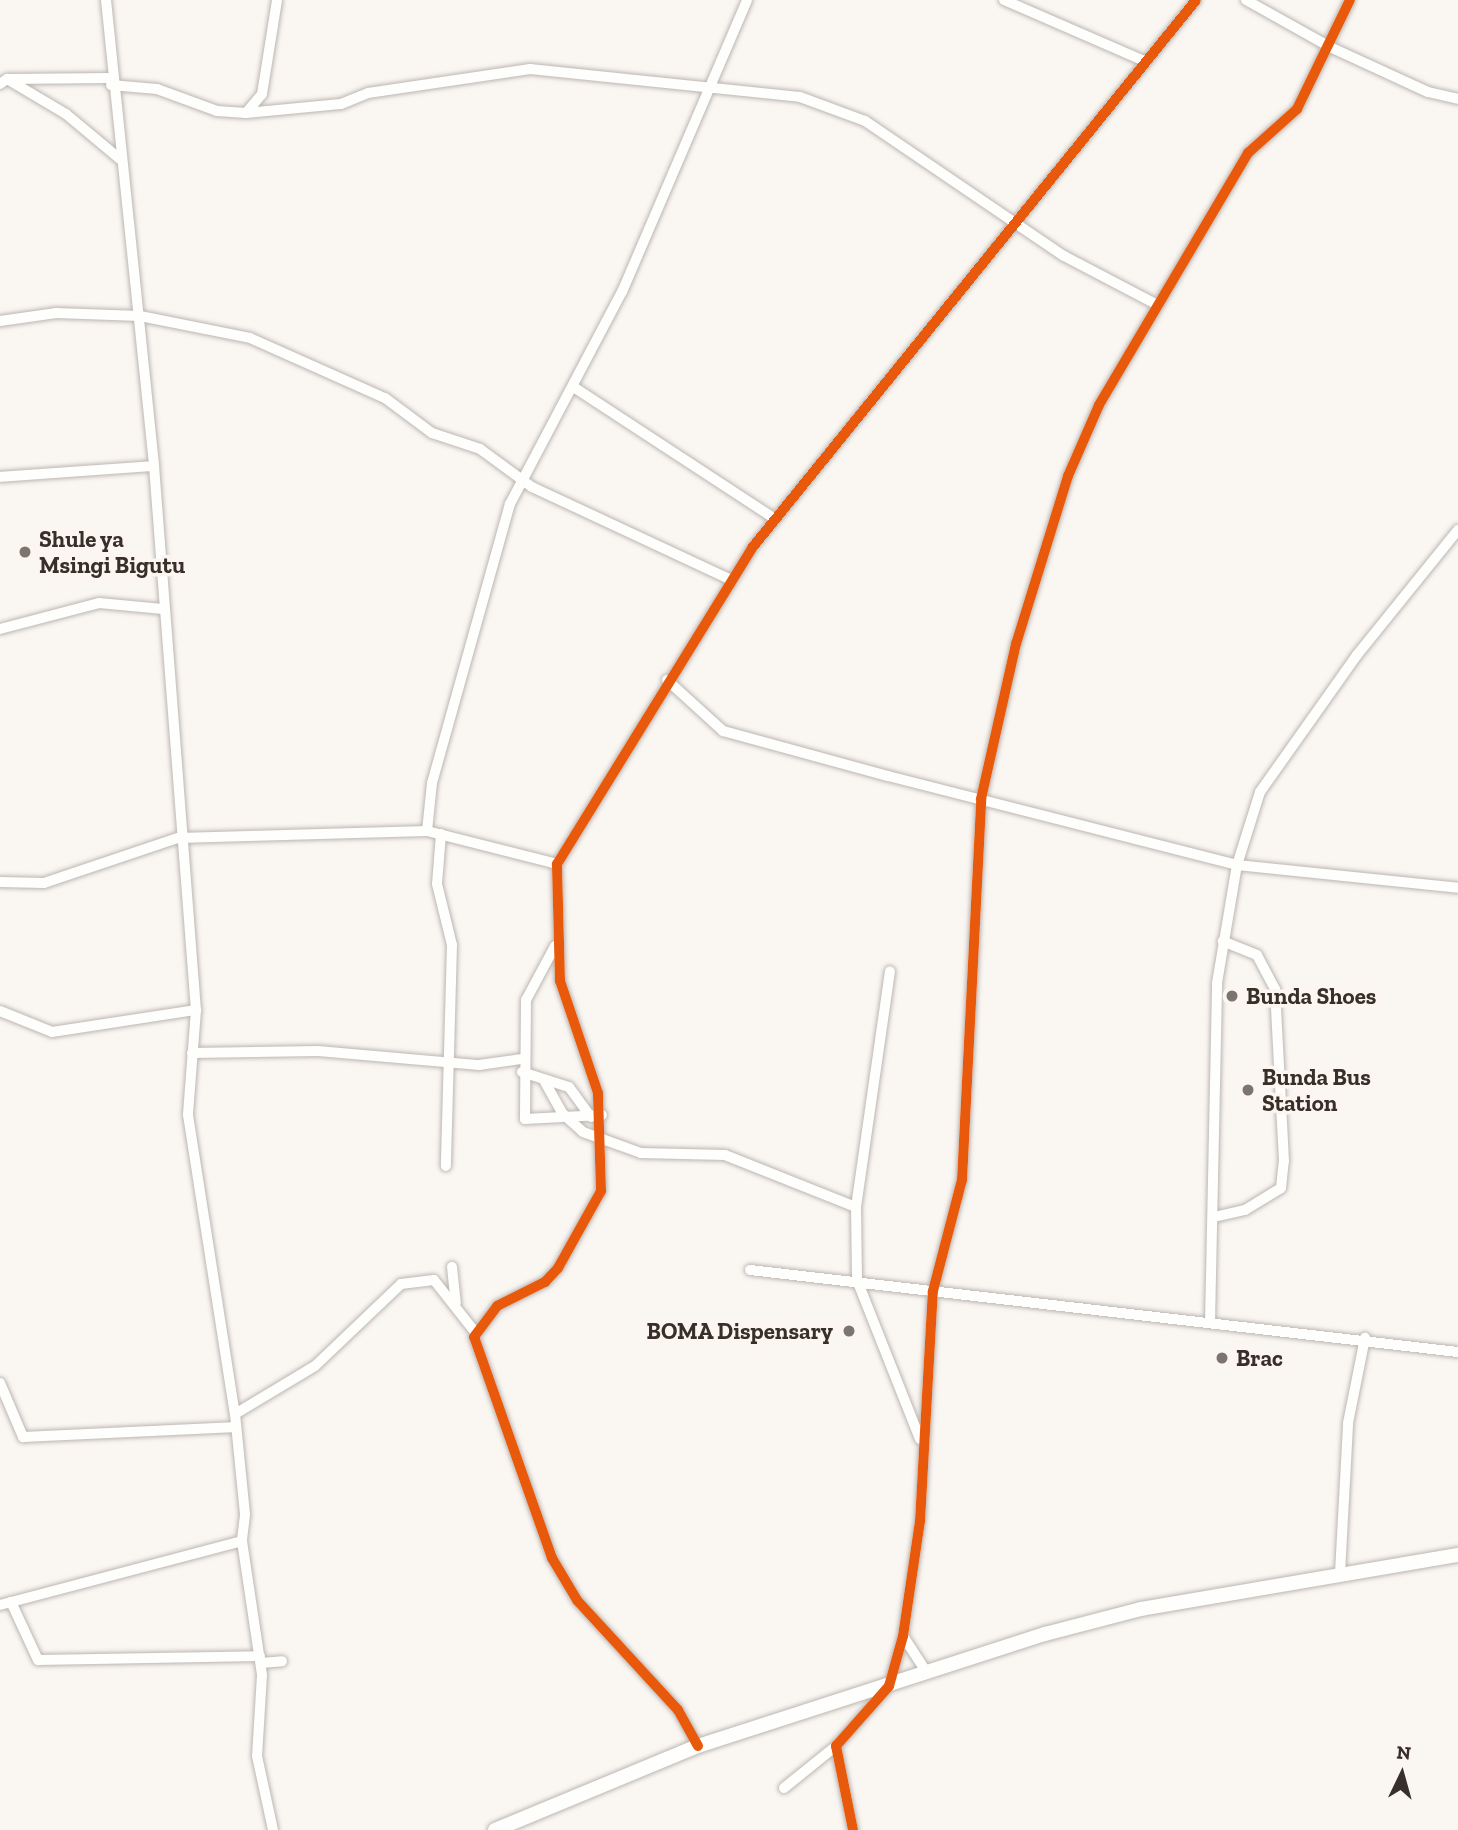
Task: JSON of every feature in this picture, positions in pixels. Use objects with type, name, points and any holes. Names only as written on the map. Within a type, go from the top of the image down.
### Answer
[{"type":"main road","points":[[495,1830],[698,1746],[1141,1609],[1458,1555]]},
{"type":"street","points":[[106,0],[111,82],[140,316],[154,466],[178,838],[195,1010],[188,1115],[235,1414],[232,1427],[245,1516],[242,1541],[260,1659],[257,1756],[272,1830]]},
{"type":"street","points":[[246,113],[262,94],[277,0]]},
{"type":"street","points":[[427,831],[458,680],[522,480],[575,388],[711,88],[747,0]]},
{"type":"street","points":[[1004,0],[1144,61]]},
{"type":"street","points":[[475,1332],[497,1306],[545,1282],[581,1236],[601,1191],[603,1138],[555,946],[557,864],[667,680],[731,580],[775,519],[1017,226],[1144,61],[1196,0]]},
{"type":"street","points":[[1247,0],[1330,47],[1428,92],[1458,99]]},
{"type":"street","points":[[784,1788],[836,1746],[889,1686],[903,1636],[920,1521],[921,1441],[933,1291],[962,1180],[981,799],[1017,644],[1068,476],[1154,303],[1248,153],[1297,109],[1330,47],[1350,0]]},
{"type":"street","points":[[2,81],[111,82],[157,89],[217,111],[246,113],[341,104],[368,93],[530,69],[711,88],[834,105],[1017,226],[1154,303]]},
{"type":"street","points":[[2,81],[66,114],[120,159]]},
{"type":"street","points":[[0,321],[56,313],[140,316],[250,338],[385,398],[432,433],[480,449],[522,480],[731,580]]},
{"type":"street","points":[[575,388],[775,519]]},
{"type":"street","points":[[0,477],[154,466]]},
{"type":"street","points":[[1210,1323],[1223,941],[1237,865],[1260,792],[1458,530]]},
{"type":"street","points":[[0,629],[99,603],[163,609]]},
{"type":"street","points":[[667,680],[723,731],[981,799],[1237,865],[1458,888]]},
{"type":"street","points":[[0,882],[44,883],[178,838],[427,831],[557,864]]},
{"type":"street","points":[[441,834],[437,884],[452,945],[446,1166]]},
{"type":"street","points":[[1214,1217],[1245,1210],[1281,1188],[1284,1161],[1275,989],[1257,955],[1223,941]]},
{"type":"street","points":[[555,946],[526,1000],[522,1059],[525,1119],[597,1116]]},
{"type":"street","points":[[890,971],[856,1207],[857,1280],[921,1441]]},
{"type":"street","points":[[0,1012],[52,1032],[195,1010]]},
{"type":"street","points":[[192,1054],[318,1051],[449,1064],[522,1059]]},
{"type":"street","points":[[522,1072],[545,1082],[569,1087],[597,1116]]},
{"type":"street","points":[[545,1082],[568,1118],[603,1138],[641,1153],[725,1155],[856,1207]]},
{"type":"street","points":[[452,1267],[456,1303]]},
{"type":"street","points":[[750,1269],[1210,1323],[1366,1338],[1458,1352]]},
{"type":"street","points":[[235,1414],[315,1366],[401,1284],[434,1280],[456,1303],[475,1332],[552,1558],[577,1600],[678,1710],[698,1746]]},
{"type":"street","points":[[1340,1573],[1348,1423],[1366,1338]]},
{"type":"street","points":[[0,1383],[23,1437],[232,1427]]},
{"type":"street","points":[[242,1541],[5,1603],[38,1660],[282,1661]]},
{"type":"street","points":[[903,1636],[927,1673]]},
{"type":"street","points":[[836,1746],[853,1830]]},
{"type":"cycle path","points":[[698,1746],[678,1710],[577,1600],[552,1558],[474,1337],[497,1306],[545,1282],[558,1268],[601,1191],[598,1093],[560,981],[557,864],[752,548],[1196,0]]},
{"type":"cycle path","points":[[853,1830],[836,1746],[889,1686],[903,1636],[920,1521],[933,1291],[962,1180],[981,799],[1016,644],[1068,476],[1099,405],[1248,153],[1297,109],[1350,0]]},
{"type":"place","name":"Shule ya Msingi Bigutu","points":[[25,552]]},
{"type":"place","name":"Bunda Shoes","points":[[1232,996]]},
{"type":"place","name":"Bunda Bus Station","points":[[1248,1090]]},
{"type":"place","name":"BOMA Dispensary","points":[[849,1331]]},
{"type":"place","name":"Brac","points":[[1222,1358]]}]
